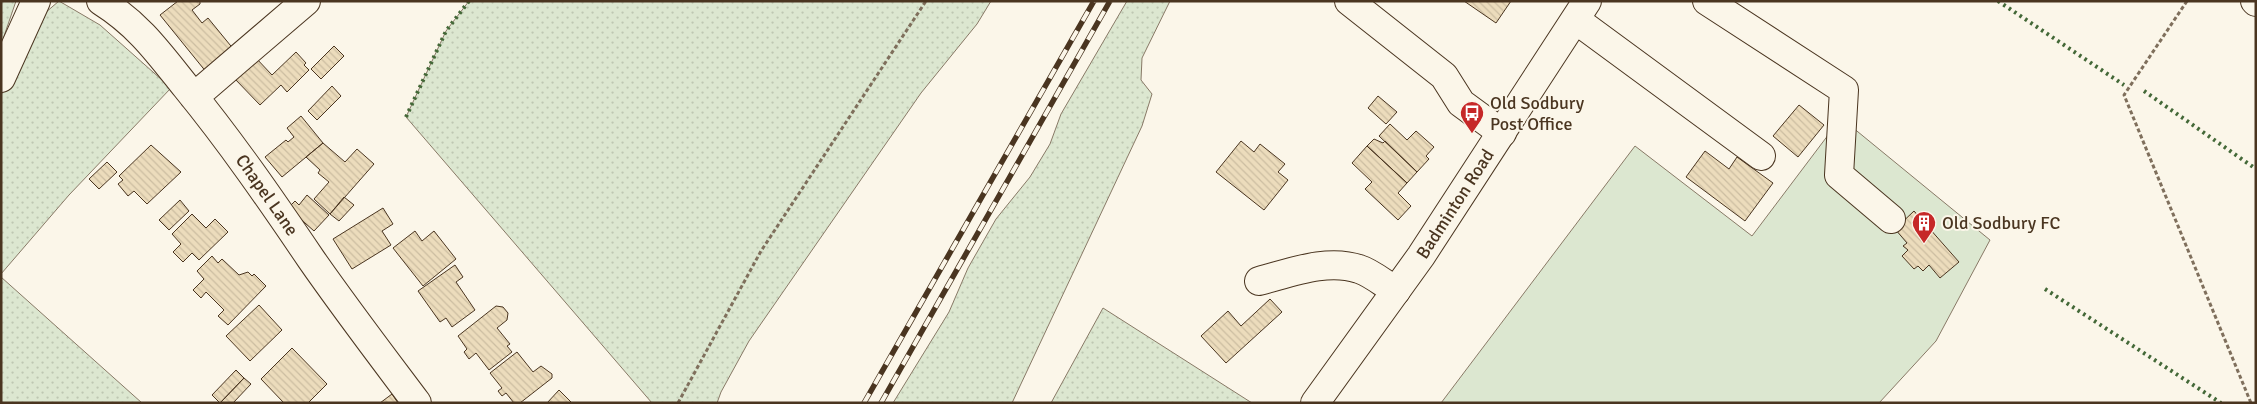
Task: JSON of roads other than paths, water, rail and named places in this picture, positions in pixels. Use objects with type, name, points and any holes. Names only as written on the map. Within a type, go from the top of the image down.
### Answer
[{"type":"street","points":[[1,78],[36,1]]},
{"type":"street","name":"Chapel Lane","points":[[101,1],[125,16],[149,41],[246,163],[338,297],[417,403]]},
{"type":"street","points":[[194,97],[306,1]]},
{"type":"street","points":[[1349,1],[1444,76],[1461,103],[1502,133]]},
{"type":"street","points":[[1707,1],[1844,90],[1839,175],[1891,219]]},
{"type":"street","points":[[1582,11],[1761,156]]},
{"type":"street","name":"Badminton Road","points":[[1315,403],[1396,291],[1582,11]]},
{"type":"street","points":[[1259,281],[1320,266],[1341,264],[1361,270],[1396,291]]},
{"type":"railway","points":[[864,403],[1094,1]]},
{"type":"railway","points":[[881,403],[1110,1]]},
{"type":"place","name":"Old Sodbury Post Office","points":[[1472,134]]},
{"type":"place","name":"Old Sodbury FC","points":[[1924,244]]}]
